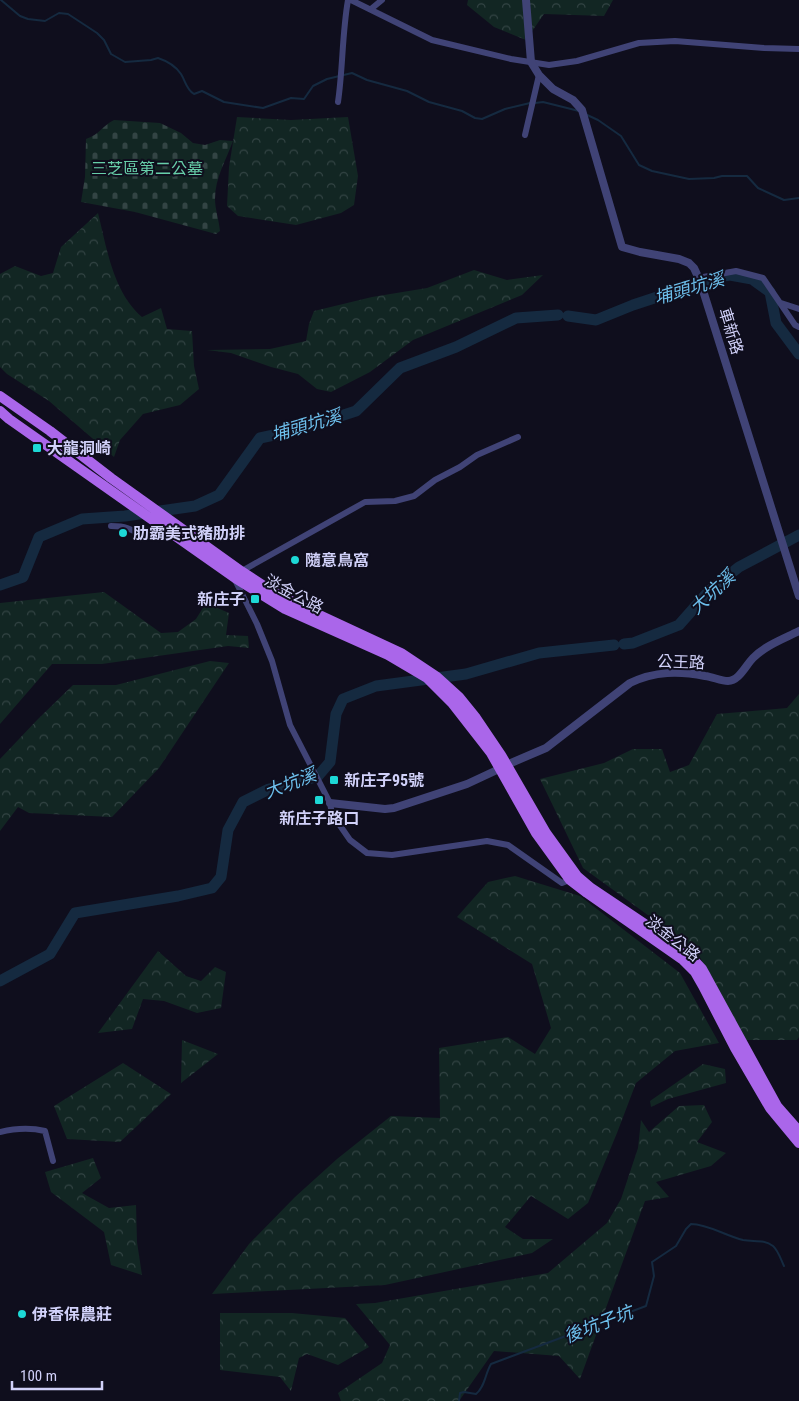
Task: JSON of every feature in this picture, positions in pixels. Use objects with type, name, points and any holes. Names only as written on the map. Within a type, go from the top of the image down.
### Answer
[{"type":"main road","name":"淡金公路","points":[[0,396],[180,526],[238,575]]},
{"type":"main road","name":"淡金公路","points":[[0,411],[166,529],[238,575],[389,646],[444,688],[476,718],[498,757],[509,771],[574,878],[683,960],[695,972],[735,1048],[770,1108],[799,1143]]},
{"type":"main road","name":"淡金公路","points":[[574,878],[676,945],[696,962],[711,983],[778,1106],[799,1131]]},
{"type":"street","points":[[338,102],[342,72],[344,24],[349,0],[371,8],[432,40],[548,65],[563,64],[639,43],[675,41],[799,49]]},
{"type":"street","points":[[371,8],[382,0]]},
{"type":"street","points":[[526,0],[528,4],[531,62]]},
{"type":"street","name":"車新路","points":[[531,62],[553,89],[573,100],[583,114],[622,247],[679,259],[694,268],[708,305],[799,596]]},
{"type":"street","points":[[525,135],[539,74]]},
{"type":"street","points":[[699,280],[736,271],[763,278],[799,327]]},
{"type":"street","points":[[781,302],[799,309]]},
{"type":"street","points":[[518,437],[477,455],[460,467],[435,480],[414,496],[396,501],[365,502],[238,575],[272,661],[290,725],[330,803],[332,814],[350,840],[366,853],[392,855],[488,841],[508,845],[562,883],[574,878]]},
{"type":"street","points":[[111,526],[128,528],[136,533],[156,539],[162,538],[166,529]]},
{"type":"street","name":"公王路","points":[[509,771],[546,748],[630,682],[662,672],[704,676],[728,681],[735,679],[754,657],[769,646],[799,631]]},
{"type":"street","points":[[330,803],[385,809],[394,808],[468,784],[497,770]]},
{"type":"street","points":[[0,1132],[32,1128],[45,1131],[53,1161]]},
{"type":"green space","points":[[468,0],[613,0],[604,16],[544,14],[526,40],[494,27],[467,5]]},
{"type":"green space","points":[[237,117],[291,120],[348,117],[358,176],[354,205],[341,213],[296,225],[238,216],[227,206],[229,167]]},
{"type":"green space","name":"三芝區第二公墓","points":[[114,120],[160,123],[181,133],[193,143],[205,145],[220,140],[233,141],[215,191],[220,231],[216,234],[135,212],[81,202],[85,177],[86,139]]},
{"type":"green space","points":[[98,213],[112,269],[132,307],[142,317],[161,308],[167,329],[192,331],[194,366],[199,389],[180,405],[143,414],[120,440],[114,457],[49,401],[7,374],[0,367],[0,274],[15,266],[41,276],[53,273],[61,247]]},
{"type":"green space","points":[[474,270],[507,280],[543,275],[522,295],[413,340],[370,372],[331,392],[317,389],[298,374],[231,353],[207,350],[270,349],[306,341],[314,311],[372,297],[427,288]]},
{"type":"green space","points":[[104,592],[161,633],[178,632],[196,619],[206,603],[229,613],[226,635],[248,636],[249,648],[228,646],[102,664],[52,664],[0,724],[0,603]]},
{"type":"green space","points":[[210,661],[229,663],[159,768],[112,817],[29,813],[18,807],[0,831],[0,759],[73,685],[116,685]]},
{"type":"green space","points":[[799,694],[799,1037],[797,1040],[746,1040],[696,950],[583,868],[540,779],[604,763],[633,749],[662,749],[670,772],[689,765],[717,714],[787,708]]},
{"type":"green space","points":[[515,876],[580,896],[680,973],[719,1043],[675,1051],[636,1083],[588,1203],[568,1219],[531,1196],[505,1227],[523,1239],[553,1239],[532,1253],[385,1285],[212,1294],[249,1244],[295,1197],[337,1159],[391,1116],[440,1118],[439,1048],[508,1037],[535,1054],[551,1028],[532,964],[457,917],[488,882]]},
{"type":"green space","points":[[158,951],[186,976],[201,981],[215,967],[226,972],[221,1008],[197,1013],[164,1001],[143,999],[132,1029],[98,1033]]},
{"type":"green space","points":[[182,1040],[218,1054],[181,1083]]},
{"type":"green space","points":[[123,1063],[171,1094],[120,1142],[67,1139],[54,1106]]},
{"type":"green space","points":[[703,1064],[725,1069],[726,1083],[668,1099],[651,1107],[650,1101]]},
{"type":"green space","points":[[704,1105],[712,1122],[697,1142],[726,1153],[711,1166],[656,1182],[669,1197],[645,1201],[580,1379],[559,1356],[494,1351],[459,1401],[341,1401],[338,1393],[382,1363],[390,1345],[356,1304],[375,1303],[548,1273],[607,1223],[621,1199],[638,1148],[641,1120],[649,1132],[679,1106]]},
{"type":"green space","points":[[93,1158],[101,1178],[82,1193],[109,1208],[136,1205],[137,1242],[142,1275],[111,1265],[104,1232],[51,1192],[45,1172]]},
{"type":"green space","points":[[220,1313],[292,1313],[345,1318],[369,1347],[338,1365],[307,1354],[299,1358],[291,1391],[280,1377],[220,1370]]},
{"type":"waterway","points":[[1,0],[20,16],[28,19],[45,21],[59,13],[68,14],[97,33],[104,40],[111,54],[125,62],[161,59],[176,68],[191,92],[194,94],[202,91],[224,102],[263,108],[291,98],[304,99],[313,86],[327,79],[352,73],[367,80],[407,91],[429,102],[462,111],[475,118],[482,119],[505,109],[530,103]]},
{"type":"waterway","points":[[535,103],[543,102],[579,111]]},
{"type":"waterway","points":[[585,114],[598,120],[621,136],[639,165],[652,171],[689,179],[747,176],[758,188],[784,200],[799,198]]},
{"type":"waterway","name":"埔頭坑溪","points":[[568,316],[596,320],[633,305],[718,277],[730,275],[752,279],[770,292],[776,323],[799,354]]},
{"type":"waterway","name":"埔頭坑溪","points":[[0,585],[23,577],[39,537],[82,519],[125,516],[195,506],[219,495],[260,438],[297,430],[356,411],[400,368],[456,347],[516,318],[558,315]]},
{"type":"waterway","name":"大坑溪","points":[[624,644],[633,643],[679,625],[709,591],[739,567],[799,535]]},
{"type":"waterway","name":"大坑溪","points":[[0,981],[50,954],[75,913],[178,896],[212,888],[221,877],[228,830],[243,802],[269,789],[318,776],[330,762],[336,714],[343,699],[376,686],[466,674],[539,653],[614,645]]},
{"type":"waterway","name":"後坑子坑","points":[[459,1401],[460,1393],[476,1394],[479,1391],[491,1364],[646,1306],[654,1276],[652,1262],[676,1246],[691,1224],[704,1226],[743,1240],[770,1244],[776,1250],[784,1266]]},
{"type":"place","name":"大龍洞崎","points":[[37,448]]},
{"type":"place","name":"肋霸美式豬肋排","points":[[123,533]]},
{"type":"place","name":"隨意鳥窩","points":[[295,560]]},
{"type":"place","name":"新庄子","points":[[255,599]]},
{"type":"place","name":"新庄子95號","points":[[334,780]]},
{"type":"place","name":"新庄子路口","points":[[319,800]]},
{"type":"place","name":"伊香保農莊","points":[[22,1314]]}]
